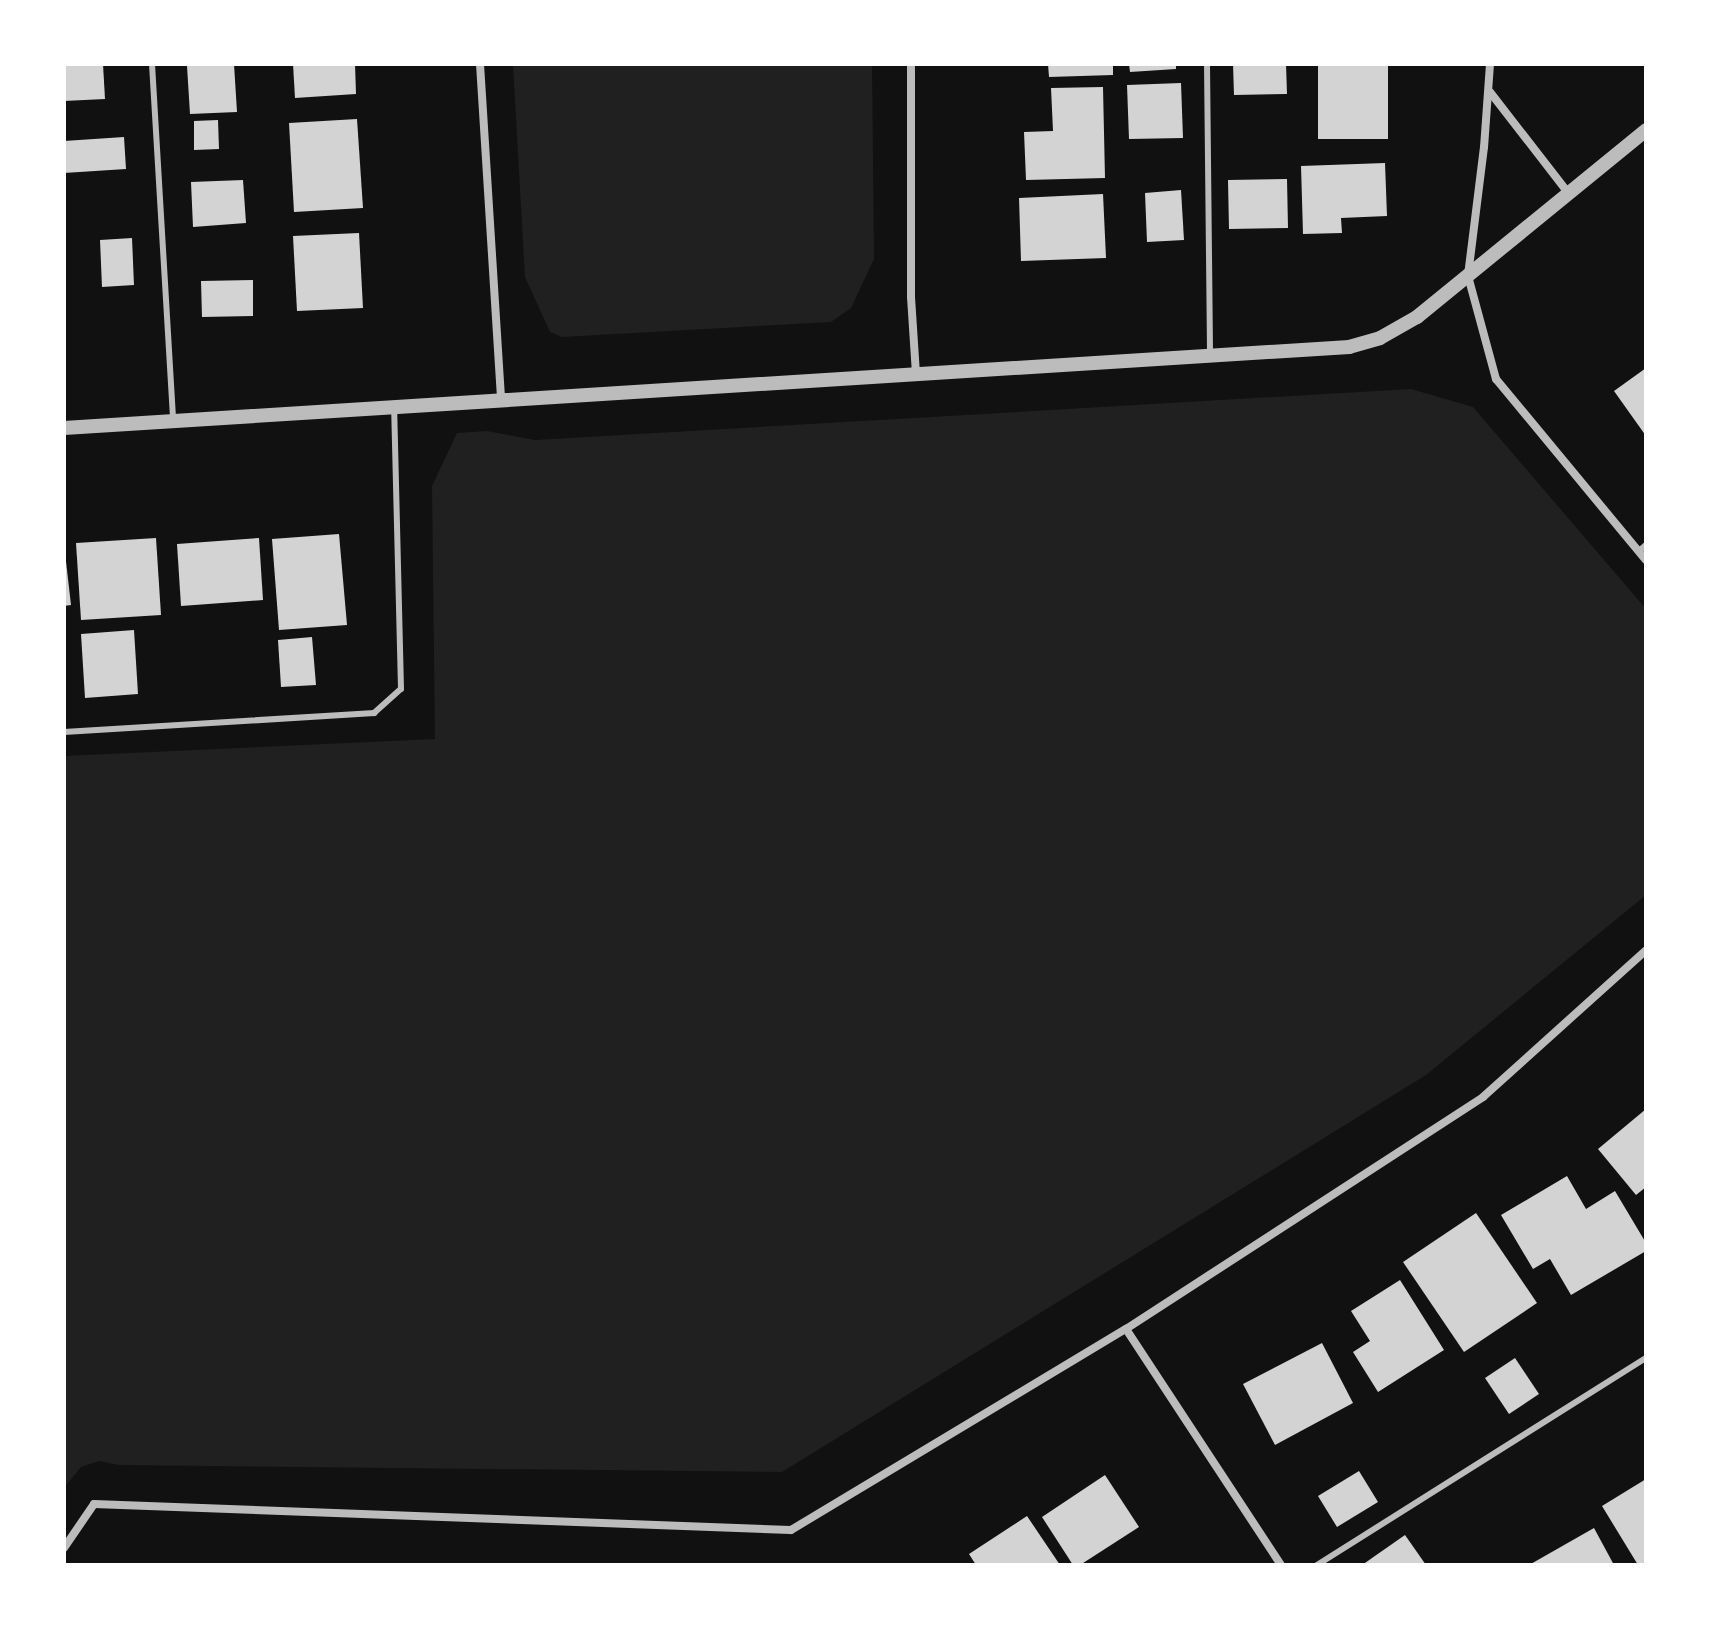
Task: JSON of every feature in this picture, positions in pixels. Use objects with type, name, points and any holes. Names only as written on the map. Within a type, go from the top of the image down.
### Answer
[{"type":"street","points":[[480,64],[501,402]]},
{"type":"street","points":[[911,64],[911,297],[916,374]]},
{"type":"street","points":[[1490,64],[1490,92],[1468,276],[1496,379],[1642,548],[1646,560]]},
{"type":"street","points":[[1490,92],[1569,194]]},
{"type":"street","points":[[64,428],[1315,351],[1380,338],[1417,317],[1646,130]]},
{"type":"street","points":[[64,1548],[94,1504],[791,1530],[1126,1329],[1483,1097],[1646,950]]},
{"type":"street","points":[[1126,1329],[1281,1565]]},
{"type":"lane","points":[[152,64],[173,422]]},
{"type":"lane","points":[[1207,64],[1210,358]]},
{"type":"lane","points":[[64,732],[374,713],[401,689],[394,406]]},
{"type":"lane","points":[[1317,1565],[1646,1358]]},
{"type":"shaded area","points":[[513,64],[872,64],[874,259],[851,308],[831,322],[562,337],[550,332],[525,277]]},
{"type":"shaded area","points":[[1411,389],[1473,407],[1646,609],[1646,895],[1426,1075],[782,1472],[119,1465],[99,1461],[81,1467],[64,1488],[64,756],[435,739],[432,486],[457,433],[487,431],[535,440]]},
{"type":"building","points":[[64,64],[103,64],[105,99],[64,101]]},
{"type":"building","points":[[234,64],[237,112],[190,114],[187,66]]},
{"type":"building","points":[[293,64],[355,64],[356,94],[295,98]]},
{"type":"building","points":[[1048,64],[1113,64],[1113,75],[1049,77]]},
{"type":"building","points":[[1129,64],[1176,64],[1176,69],[1130,72]]},
{"type":"building","points":[[1233,64],[1286,64],[1287,94],[1234,95]]},
{"type":"building","points":[[1318,64],[1388,64],[1388,139],[1318,139]]},
{"type":"building","points":[[1181,83],[1183,138],[1129,139],[1127,85]]},
{"type":"building","points":[[1103,87],[1105,178],[1026,180],[1024,132],[1053,131],[1051,88]]},
{"type":"building","points":[[357,119],[363,208],[294,212],[289,123]]},
{"type":"building","points":[[218,120],[219,149],[194,150],[194,121]]},
{"type":"building","points":[[124,137],[126,169],[64,173],[64,141]]},
{"type":"building","points":[[1385,163],[1387,216],[1341,218],[1342,233],[1303,234],[1301,166]]},
{"type":"building","points":[[1287,179],[1288,228],[1229,229],[1228,180]]},
{"type":"building","points":[[243,180],[246,223],[193,227],[191,182]]},
{"type":"building","points":[[1181,190],[1184,240],[1147,242],[1145,193]]},
{"type":"building","points":[[1103,194],[1106,258],[1021,261],[1019,198]]},
{"type":"building","points":[[359,233],[363,308],[297,311],[293,236]]},
{"type":"building","points":[[132,238],[134,285],[102,287],[100,240]]},
{"type":"building","points":[[253,280],[253,316],[202,317],[201,281]]},
{"type":"building","points":[[1646,368],[1646,436],[1614,391]]},
{"type":"building","points":[[339,534],[347,625],[279,630],[272,539]]},
{"type":"building","points":[[156,538],[161,615],[81,620],[76,543]]},
{"type":"building","points":[[259,538],[263,600],[181,606],[177,544]]},
{"type":"building","points":[[64,544],[71,605],[64,606]]},
{"type":"building","points":[[134,630],[138,694],[85,698],[81,634]]},
{"type":"building","points":[[312,637],[316,685],[281,687],[278,640]]},
{"type":"building","points":[[1646,1109],[1646,1187],[1636,1195],[1598,1149]]},
{"type":"building","points":[[1567,1176],[1586,1209],[1615,1191],[1646,1243],[1646,1251],[1571,1295],[1550,1259],[1533,1269],[1501,1215]]},
{"type":"building","points":[[1476,1213],[1537,1303],[1464,1352],[1403,1262]]},
{"type":"building","points":[[1400,1280],[1444,1350],[1378,1392],[1353,1352],[1370,1341],[1351,1311]]},
{"type":"building","points":[[1322,1343],[1353,1403],[1275,1445],[1243,1384]]},
{"type":"building","points":[[1515,1358],[1539,1394],[1509,1414],[1485,1378]]},
{"type":"building","points":[[1359,1471],[1378,1502],[1337,1527],[1318,1496]]},
{"type":"building","points":[[1105,1475],[1139,1527],[1080,1565],[1073,1565],[1042,1517]]},
{"type":"building","points":[[1646,1479],[1646,1564],[1638,1565],[1602,1506]]},
{"type":"building","points":[[1027,1516],[1060,1565],[976,1565],[969,1554]]},
{"type":"building","points":[[1594,1528],[1614,1565],[1529,1565]]},
{"type":"building","points":[[1405,1535],[1426,1565],[1362,1565]]}]
